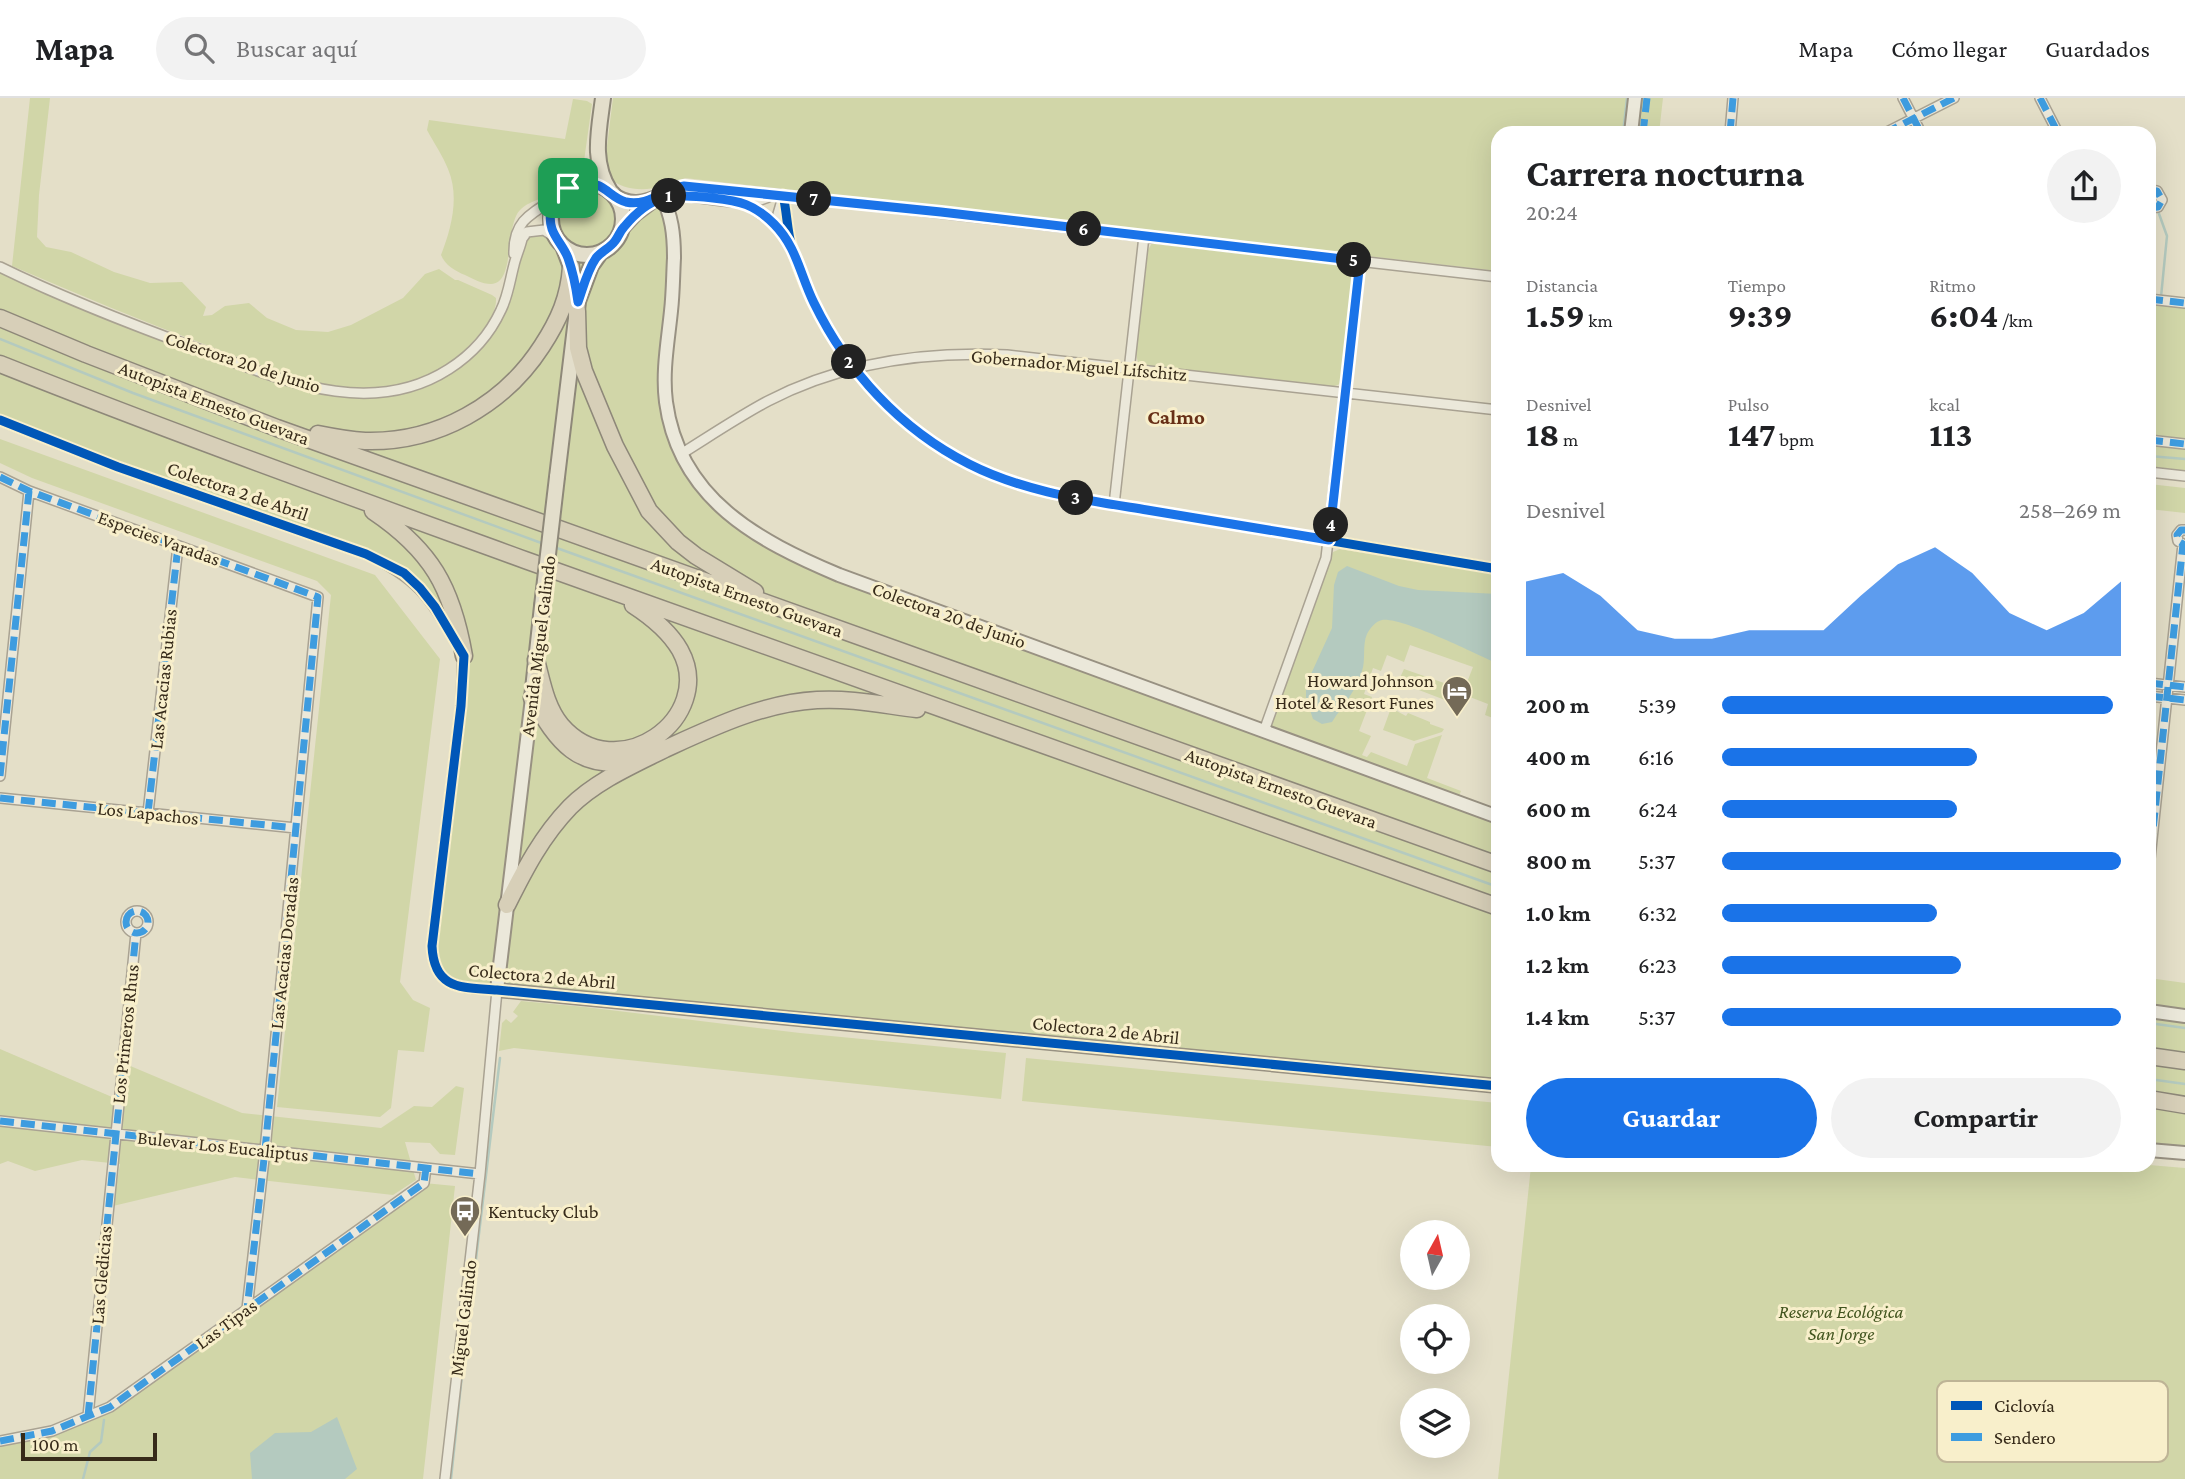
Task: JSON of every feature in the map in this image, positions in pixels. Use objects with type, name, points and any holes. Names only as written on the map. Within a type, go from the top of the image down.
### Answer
[{"type":"highway","points":[[277,428],[344,439],[387,440],[440,429],[466,417],[508,387],[551,334],[567,298],[571,267]]},
{"type":"highway","points":[[577,307],[578,348],[596,405],[649,511],[678,542],[715,569],[816,622]]},
{"type":"highway","name":"Autopista Ernesto Guevara","points":[[0,318],[277,428],[1491,863]]},
{"type":"highway","name":"Autopista Ernesto Guevara","points":[[0,364],[191,438],[610,591],[1491,905]]},
{"type":"highway","points":[[340,493],[401,530],[416,545],[448,594],[459,624],[464,656]]},
{"type":"highway","points":[[536,660],[550,709],[561,724],[586,744],[619,751],[631,748],[657,736],[673,722],[683,704],[687,684],[680,649],[665,631],[643,612],[610,591]]},
{"type":"highway","points":[[532,698],[558,738],[584,757],[614,763],[647,758]]},
{"type":"highway","points":[[507,905],[527,864],[547,834],[572,805],[602,783],[647,758],[706,731],[750,714],[814,700],[863,701],[951,714]]},
{"type":"highway","points":[[2156,1057],[2185,1061]]},
{"type":"highway","points":[[2156,1100],[2185,1105]]},
{"type":"main road","points":[[582,183],[597,150],[603,98]]},
{"type":"main road","points":[[1632,126],[1634,98]]},
{"type":"main road","points":[[597,150],[600,172],[622,211],[621,230]]},
{"type":"main road","points":[[582,183],[596,184],[619,199],[634,202],[662,196],[650,203],[621,230],[610,247],[601,252],[581,255],[560,242],[551,222],[553,205],[558,197],[568,188],[582,183]]},
{"type":"main road","name":"Colectora 20 de Junio","points":[[662,196],[674,239],[666,352],[666,402],[681,454],[701,486],[728,515],[769,543],[839,575],[1491,814]]},
{"type":"main road","name":"Avenida Miguel Galindo","points":[[560,242],[571,267],[577,307]]},
{"type":"main road","name":"Avenida Miguel Galindo","points":[[497,990],[577,307],[591,266],[601,252]]},
{"type":"main road","name":"Colectora 2 de Abril","points":[[497,990],[1491,1085]]},
{"type":"main road","points":[[2156,1012],[2185,1016]]},
{"type":"main road","points":[[2156,1151],[2185,1153]]},
{"type":"street","points":[[1731,126],[1733,98]]},
{"type":"street","points":[[1903,98],[1918,126]]},
{"type":"street","points":[[1899,126],[1954,98]]},
{"type":"street","points":[[2040,98],[2054,126]]},
{"type":"street","points":[[662,196],[676,187],[684,186],[778,195],[1491,276]]},
{"type":"street","points":[[2156,191],[2162,200],[2156,207]]},
{"type":"street","points":[[662,196],[743,202],[778,195]]},
{"type":"street","points":[[778,195],[782,232]]},
{"type":"street","points":[[778,195],[791,245],[812,299],[839,349],[897,415],[968,464],[1036,489],[1114,505],[1491,568]]},
{"type":"street","name":"Colectora 20 de Junio","points":[[514,263],[519,227],[527,216],[558,197]]},
{"type":"street","points":[[743,202],[763,214],[791,245]]},
{"type":"street","name":"Colectora 20 de Junio","points":[[0,267],[96,309],[246,367],[298,384],[337,392],[367,394],[418,386],[460,362],[477,346],[500,312],[522,239],[527,232],[544,230],[560,242]]},
{"type":"street","points":[[1114,505],[1144,236]]},
{"type":"street","points":[[1264,731],[1326,558],[1360,261]]},
{"type":"street","points":[[2156,300],[2185,303]]},
{"type":"street","name":"Gobernador Miguel Lifschitz","points":[[681,454],[771,400],[830,376],[915,357],[980,353],[1491,409]]},
{"type":"street","name":"Colectora 2 de Abril","points":[[0,420],[118,467],[366,554],[404,573],[420,588],[435,607],[464,656],[461,706],[432,946],[433,958],[441,978],[449,983],[460,987],[497,990]]},
{"type":"street","points":[[2156,441],[2185,444]]},
{"type":"street","points":[[2156,473],[2185,476]]},
{"type":"street","name":"Especies Varadas","points":[[0,477],[29,491],[318,597]]},
{"type":"street","points":[[0,776],[29,491]]},
{"type":"street","points":[[2156,802],[2184,544],[2178,541],[2177,535],[2181,530],[2185,530]]},
{"type":"street","name":"Las Acacias Rubias","points":[[148,813],[178,545]]},
{"type":"street","name":"Las Acacias Doradas","points":[[247,1309],[265,1150],[318,597]]},
{"type":"street","points":[[2156,684],[2185,687]]},
{"type":"street","points":[[2156,697],[2185,700]]},
{"type":"street","name":"Los Lapachos","points":[[0,798],[296,828]]},
{"type":"street","name":"Los Primeros Rhus","points":[[115,1134],[136,933]]},
{"type":"street","name":"Miguel Galindo","points":[[445,1479],[480,1174],[497,990]]},
{"type":"street","name":"Bulevar Los Eucaliptus","points":[[0,1121],[480,1174]]},
{"type":"street","name":"Las Gledicias","points":[[88,1416],[115,1134]]},
{"type":"street","name":"Las Tipas","points":[[0,1441],[52,1431],[110,1407],[424,1183],[426,1168]]},
{"type":"green space","points":[[30,98],[50,98],[37,237],[46,247],[71,252],[114,272],[150,283],[182,282],[206,307],[203,316],[212,315],[225,306],[249,303],[267,318],[296,330],[328,332],[351,325],[403,298],[425,274],[439,269],[455,280],[496,298],[494,312],[468,347],[431,374],[388,387],[357,388],[319,383],[281,373],[134,317],[12,266]]},
{"type":"green space","points":[[613,98],[1629,98],[1627,126],[1491,126],[1491,270],[685,178],[665,186],[635,189],[607,177],[606,154]]},
{"type":"green space","points":[[1638,98],[1663,98],[1660,126],[1636,126]]},
{"type":"green space","points":[[573,99],[592,104],[581,167],[547,195],[521,209],[513,227],[504,274],[499,281],[491,284],[481,282],[458,272],[445,262],[441,255],[451,224],[454,202],[452,180],[446,164],[427,130],[429,120],[565,139]]},
{"type":"green space","points":[[586,190],[597,192],[610,203],[615,219],[613,230],[602,243],[586,248],[575,246],[562,235],[557,219],[559,208],[570,195]]},
{"type":"green space","points":[[656,200],[669,210],[666,402],[701,486],[769,543],[1491,814],[1491,1085],[449,983],[433,958],[464,656],[435,607],[387,564],[0,420],[0,267],[246,367],[337,392],[398,391],[460,362],[500,312],[522,239],[544,230],[575,252],[592,254],[601,252],[612,244],[627,224]]},
{"type":"green space","points":[[1156,241],[1347,263],[1354,273],[1341,382],[1330,387],[1146,367],[1138,363],[1136,353],[1148,250]]},
{"type":"green space","points":[[2156,300],[2185,303],[2185,471],[2156,469]]},
{"type":"green space","points":[[0,439],[375,575],[440,659],[400,982],[413,1000],[430,1008],[424,1052],[398,1050],[391,1108],[380,1117],[277,1107],[331,595],[317,581],[32,478],[0,463]]},
{"type":"green space","points":[[2156,485],[2185,488],[2185,513],[2156,510]]},
{"type":"green space","points":[[1340,549],[1491,574],[1491,717],[1485,715],[1488,704],[1462,694],[1458,705],[1398,682],[1404,669],[1464,690],[1473,667],[1410,645],[1404,662],[1387,655],[1381,671],[1373,668],[1364,694],[1372,697],[1359,731],[1371,736],[1362,755],[1367,757],[1371,752],[1407,766],[1415,744],[1442,735],[1427,778],[1461,791],[1459,796],[1271,727],[1333,552]]},
{"type":"green space","points":[[1391,708],[1444,729],[1414,741],[1383,730]]},
{"type":"green space","points":[[2156,979],[2185,983],[2185,1009],[2156,1005]]},
{"type":"green space","points":[[521,1001],[1006,1053],[1001,1099],[514,1048],[499,1051],[502,1023],[506,1019],[511,1023],[518,1016],[513,1012]]},
{"type":"green space","points":[[2156,1012],[2185,1016],[2185,1153],[2156,1151]]},
{"type":"green space","points":[[0,1049],[112,1097],[112,1100],[127,1101],[128,1065],[242,1113],[381,1128],[414,1106],[432,1107],[456,1086],[464,1088],[455,1155],[440,1154],[430,1143],[405,1142],[416,1180],[393,1195],[235,1177],[113,1206],[120,1164],[82,1160],[35,1171],[8,1161],[0,1164]]},
{"type":"green space","points":[[1026,1058],[1491,1102],[1491,1146],[1022,1101]]},
{"type":"green space","name":"Reserva Ecológica San Jorge","points":[[2156,1166],[2185,1168],[2185,1479],[1498,1479],[1530,1172],[2156,1172]]},
{"type":"green space","points":[[424,1183],[455,1186],[423,1479],[0,1479],[0,1441],[52,1431],[110,1407]]},
{"type":"shaded area","points":[[1347,566],[1399,586],[1418,590],[1491,594],[1491,661],[1422,630],[1382,620],[1373,625],[1367,634],[1362,671],[1349,698],[1332,722],[1322,724],[1313,719],[1306,698],[1306,685],[1332,628],[1334,585],[1338,572]]},
{"type":"shaded area","points":[[337,1417],[357,1469],[345,1479],[252,1479],[250,1453],[275,1433],[311,1432]]},
{"type":"waterway","points":[[1624,126],[1627,98]]},
{"type":"waterway","points":[[2158,211],[2167,236],[2161,297]]},
{"type":"waterway","points":[[0,339],[133,393],[544,544]]},
{"type":"waterway","points":[[2156,457],[2185,459]]},
{"type":"waterway","points":[[554,547],[1491,884]]},
{"type":"waterway","points":[[2156,1024],[2185,1028]]},
{"type":"waterway","points":[[467,1334],[500,1058]]},
{"type":"waterway","points":[[2156,1080],[2185,1084]]},
{"type":"waterway","points":[[451,1479],[465,1346]]},
{"type":"waterway","points":[[83,1479],[90,1452],[101,1442],[104,1420]]},
{"type":"marked path","points":[[1644,126],[1647,98]]},
{"type":"marked path","points":[[1731,126],[1733,98]]},
{"type":"marked path","points":[[1903,98],[1917,126]]},
{"type":"marked path","points":[[1899,126],[1954,98]]},
{"type":"marked path","points":[[2040,98],[2054,126]]},
{"type":"marked path","points":[[2156,191],[2162,200],[2156,207]]},
{"type":"marked path","points":[[2156,300],[2185,303]]},
{"type":"marked path","points":[[2156,441],[2185,444]]},
{"type":"marked path","points":[[0,477],[29,491],[318,597],[265,1150],[247,1309]]},
{"type":"marked path","points":[[0,776],[29,491]]},
{"type":"marked path","points":[[2156,801],[2183,544],[2178,541],[2177,535],[2181,530],[2185,530]]},
{"type":"marked path","points":[[148,813],[178,546]]},
{"type":"marked path","points":[[2156,684],[2185,687]]},
{"type":"marked path","points":[[2156,697],[2185,700]]},
{"type":"marked path","points":[[0,798],[296,828]]},
{"type":"marked path","points":[[137,911],[145,914],[148,922],[145,930],[137,933],[129,930],[126,922],[129,914],[137,911]]},
{"type":"marked path","points":[[88,1416],[136,933]]},
{"type":"marked path","points":[[0,1121],[480,1174]]},
{"type":"marked path","points":[[0,1441],[52,1431],[110,1407],[424,1183],[426,1168]]},
{"type":"cycle path","points":[[783,195],[790,242],[804,282],[837,345],[883,401],[909,425],[969,464],[1016,483],[1065,496],[1491,568]]},
{"type":"cycle path","points":[[0,420],[118,467],[366,554],[404,573],[420,588],[435,607],[464,656],[461,706],[432,946],[438,971],[452,984],[1491,1085]]},
{"type":"place","name":"Howard Johnson Hotel & Resort Funes","points":[[1457,718]]},
{"type":"place","name":"Kentucky Club","points":[[465,1238]]},
{"type":"district","name":"Calmo","points":[[1176,417]]},
{"type":"route","points":[[582,183],[596,184],[626,202],[653,199],[676,187],[684,186],[773,194],[1360,261],[1329,540],[1065,496],[1001,478],[968,464],[897,415],[855,370],[822,320],[791,245],[772,222],[743,202],[677,195],[662,197],[650,203],[636,214],[610,247],[601,252],[595,260],[578,302],[571,267],[563,246],[552,230],[551,222],[553,205],[568,188],[582,183]]}]
